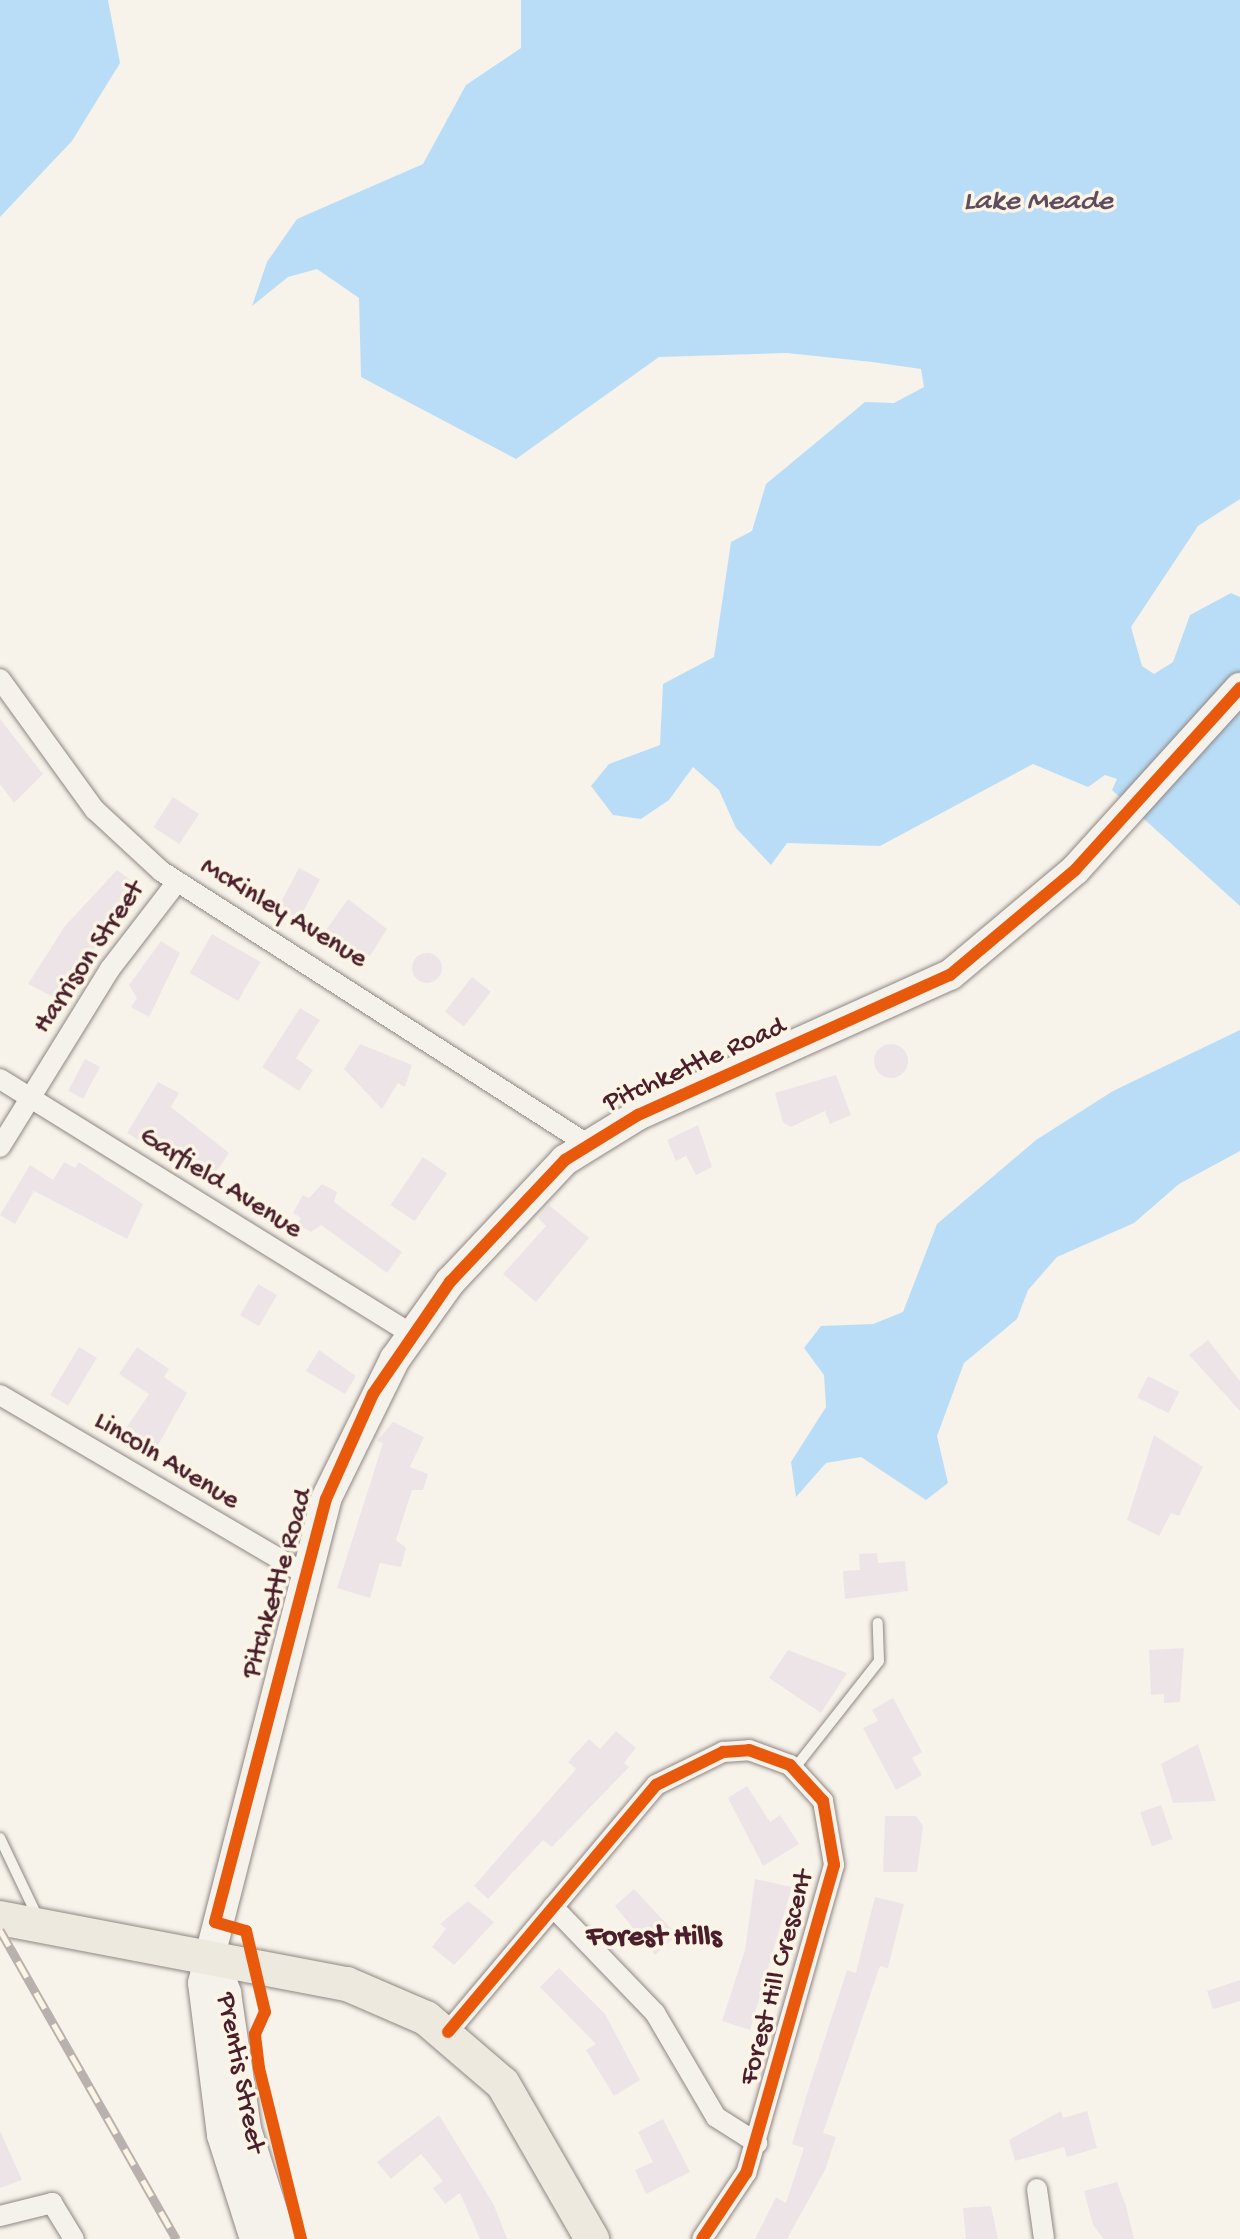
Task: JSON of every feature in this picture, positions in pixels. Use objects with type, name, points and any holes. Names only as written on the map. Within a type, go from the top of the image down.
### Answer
[{"type":"main road","name":"Pitchkettle Road","points":[[212,1956],[215,1922],[305,1574],[349,1441],[412,1334],[526,1194],[587,1144],[950,975],[1020,920],[1127,817],[1240,688]]},
{"type":"main road","points":[[0,1918],[347,1984],[448,2032],[528,2117],[592,2239]]},
{"type":"main road","name":"Prentis Street","points":[[212,1956],[203,1983],[210,2063],[255,2239]]},
{"type":"main road","name":"Prentis Street","points":[[212,1956],[226,1993],[246,2129],[281,2239]]},
{"type":"street","name":"McKinley Avenue","points":[[0,679],[95,810],[177,882],[587,1144]]},
{"type":"street","name":"Harrison Street","points":[[0,1147],[110,969],[177,882]]},
{"type":"street","name":"Garfield Avenue","points":[[0,1079],[412,1334]]},
{"type":"street","name":"Lincoln Avenue","points":[[0,1395],[305,1574]]},
{"type":"street","points":[[448,2032],[553,1907],[676,1769],[749,1750],[794,1769]]},
{"type":"street","name":"Forest Hill Crescent","points":[[702,2239],[731,2202],[757,2143],[834,1865],[832,1821],[794,1769]]},
{"type":"street","points":[[553,1907],[655,2013],[716,2117],[757,2143]]},
{"type":"street","points":[[1037,2189],[1044,2239]]},
{"type":"street","points":[[0,2216],[52,2203],[74,2239]]},
{"type":"lane","points":[[794,1769],[879,1661],[878,1623]]},
{"type":"lane","points":[[0,1838],[41,1926]]},
{"type":"water","points":[[0,0],[108,0],[120,63],[72,141],[0,217]]},
{"type":"water","name":"Lake Meade","points":[[521,0],[1240,0],[1240,499],[1198,526],[1131,627],[1142,666],[1154,674],[1173,662],[1190,615],[1231,593],[1240,597],[1240,906],[1112,790],[1117,779],[1105,775],[1088,787],[1033,764],[880,846],[787,843],[771,865],[736,828],[719,790],[693,767],[669,800],[641,819],[613,815],[591,786],[609,764],[660,745],[663,684],[714,657],[731,542],[752,531],[766,484],[865,402],[894,403],[924,387],[921,369],[872,362],[787,353],[659,357],[516,459],[361,377],[359,298],[317,269],[288,277],[252,306],[267,262],[297,219],[423,164],[466,85],[521,48]]},
{"type":"water","points":[[1240,1030],[1240,1151],[1179,1184],[1134,1223],[1057,1257],[1028,1290],[1017,1319],[964,1363],[937,1436],[948,1483],[926,1500],[861,1457],[826,1463],[796,1497],[791,1462],[826,1407],[824,1375],[804,1348],[821,1326],[873,1324],[903,1312],[937,1224],[1036,1140],[1113,1091]]},
{"type":"building","points":[[0,719],[43,774],[14,803],[0,784]]},
{"type":"building","points":[[173,797],[199,814],[179,844],[153,827]]},
{"type":"building","points":[[299,868],[320,879],[299,919],[278,908]]},
{"type":"building","points":[[117,870],[141,888],[71,979],[78,983],[65,1003],[28,984],[65,926]]},
{"type":"building","points":[[348,899],[387,929],[370,956],[324,933]]},
{"type":"building","points":[[212,934],[260,962],[238,1001],[190,973]]},
{"type":"building","points":[[161,941],[180,953],[149,1017],[131,1007],[137,998],[129,985]]},
{"type":"building","points":[[427,953],[438,957],[442,968],[438,979],[427,983],[416,979],[412,968],[416,957]]},
{"type":"building","points":[[472,977],[491,992],[464,1026],[445,1012]]},
{"type":"building","points":[[300,1008],[320,1020],[296,1058],[313,1070],[299,1091],[262,1067]]},
{"type":"building","points":[[360,1044],[412,1065],[405,1087],[398,1083],[382,1109],[344,1069]]},
{"type":"building","points":[[891,1044],[903,1049],[908,1061],[903,1073],[891,1078],[879,1073],[874,1061],[879,1049]]},
{"type":"building","points":[[85,1059],[100,1067],[83,1099],[68,1091]]},
{"type":"building","points":[[836,1075],[851,1115],[830,1124],[825,1111],[791,1127],[783,1123],[775,1093]]},
{"type":"building","points":[[158,1082],[179,1093],[171,1107],[229,1153],[209,1183],[127,1133]]},
{"type":"building","points":[[698,1125],[712,1167],[696,1175],[686,1156],[676,1161],[667,1140]]},
{"type":"building","points":[[423,1157],[447,1173],[415,1221],[391,1205]]},
{"type":"building","points":[[64,1162],[75,1168],[79,1162],[143,1204],[127,1239],[34,1191],[15,1224],[0,1215],[30,1165],[53,1180]]},
{"type":"building","points":[[322,1184],[337,1192],[334,1202],[402,1252],[387,1273],[321,1225],[311,1232],[297,1224],[301,1218],[293,1213],[303,1195],[309,1198]]},
{"type":"building","points":[[549,1205],[589,1238],[536,1302],[503,1274],[546,1226],[538,1218]]},
{"type":"building","points":[[258,1284],[277,1295],[259,1326],[240,1315]]},
{"type":"building","points":[[1208,1340],[1240,1381],[1240,1411],[1189,1355]]},
{"type":"building","points":[[79,1347],[97,1358],[68,1406],[50,1395]]},
{"type":"building","points":[[137,1347],[169,1369],[164,1377],[187,1393],[150,1460],[119,1439],[149,1394],[119,1374]]},
{"type":"building","points":[[319,1350],[356,1376],[345,1394],[306,1371]]},
{"type":"building","points":[[1148,1376],[1179,1392],[1168,1413],[1137,1397]]},
{"type":"building","points":[[393,1422],[424,1437],[410,1467],[428,1474],[423,1490],[412,1490],[396,1540],[406,1548],[401,1567],[380,1563],[370,1598],[337,1588],[383,1443],[377,1441]]},
{"type":"building","points":[[1154,1435],[1203,1467],[1179,1516],[1171,1513],[1159,1536],[1127,1520]]},
{"type":"building","points":[[877,1553],[878,1563],[905,1561],[908,1591],[845,1599],[843,1571],[860,1570],[859,1554]]},
{"type":"building","points":[[1184,1648],[1180,1702],[1164,1703],[1164,1694],[1151,1695],[1149,1650]]},
{"type":"building","points":[[788,1650],[847,1673],[821,1713],[769,1678]]},
{"type":"building","points":[[893,1698],[922,1752],[912,1758],[922,1775],[896,1790],[863,1728],[878,1721],[872,1710]]},
{"type":"building","points":[[616,1731],[636,1748],[624,1763],[629,1767],[552,1847],[543,1840],[488,1899],[474,1886],[576,1769],[568,1762],[589,1739],[600,1749]]},
{"type":"building","points":[[1198,1744],[1216,1801],[1173,1803],[1161,1764]]},
{"type":"building","points":[[747,1786],[770,1822],[780,1815],[799,1844],[763,1866],[728,1798]]},
{"type":"building","points":[[1161,1805],[1173,1839],[1152,1846],[1140,1812]]},
{"type":"building","points":[[885,1816],[916,1816],[923,1826],[917,1872],[883,1872]]},
{"type":"building","points":[[755,1879],[792,1887],[750,2030],[722,2021],[745,1950]]},
{"type":"building","points":[[634,1889],[677,1935],[655,1955],[615,1906]]},
{"type":"building","points":[[875,1897],[904,1904],[888,1968],[880,1966],[823,2133],[836,2137],[825,2170],[787,2239],[755,2239],[776,2197],[786,2203],[804,2148],[792,2144],[847,1970],[856,1973]]},
{"type":"building","points":[[468,1901],[494,1922],[454,1965],[432,1947],[446,1929],[440,1924]]},
{"type":"building","points":[[559,1968],[605,2014],[640,2080],[614,2096],[586,2050],[596,2044],[540,1987]]},
{"type":"building","points":[[1240,1980],[1240,2001],[1213,2009],[1207,1991]]},
{"type":"building","points":[[1061,2111],[1063,2118],[1087,2111],[1097,2148],[1067,2157],[1064,2147],[1015,2161],[1009,2140]]},
{"type":"building","points":[[439,2115],[494,2205],[507,2239],[480,2239],[460,2193],[445,2204],[433,2188],[443,2181],[421,2154],[391,2179],[377,2162]]},
{"type":"building","points":[[663,2119],[690,2172],[646,2194],[635,2170],[653,2162],[638,2132]]},
{"type":"building","points":[[0,2131],[22,2180],[0,2188]]},
{"type":"building","points":[[1117,2182],[1134,2239],[1104,2239],[1093,2225],[1084,2191]]},
{"type":"building","points":[[991,2206],[998,2239],[966,2239],[963,2208]]},
{"type":"railway","points":[[0,1930],[176,2239]]},
{"type":"cycle path","points":[[301,2239],[259,2068],[255,2034],[265,2012],[246,1931],[215,1922],[326,1499],[373,1394],[450,1282],[565,1160],[638,1115],[950,975],[1075,870],[1240,688]]},
{"type":"cycle path","points":[[448,2032],[656,1785],[723,1752],[749,1750],[790,1765],[823,1801],[834,1865],[746,2173],[702,2239]]},
{"type":"district","name":"Forest Hills","points":[[654,1939]]}]
